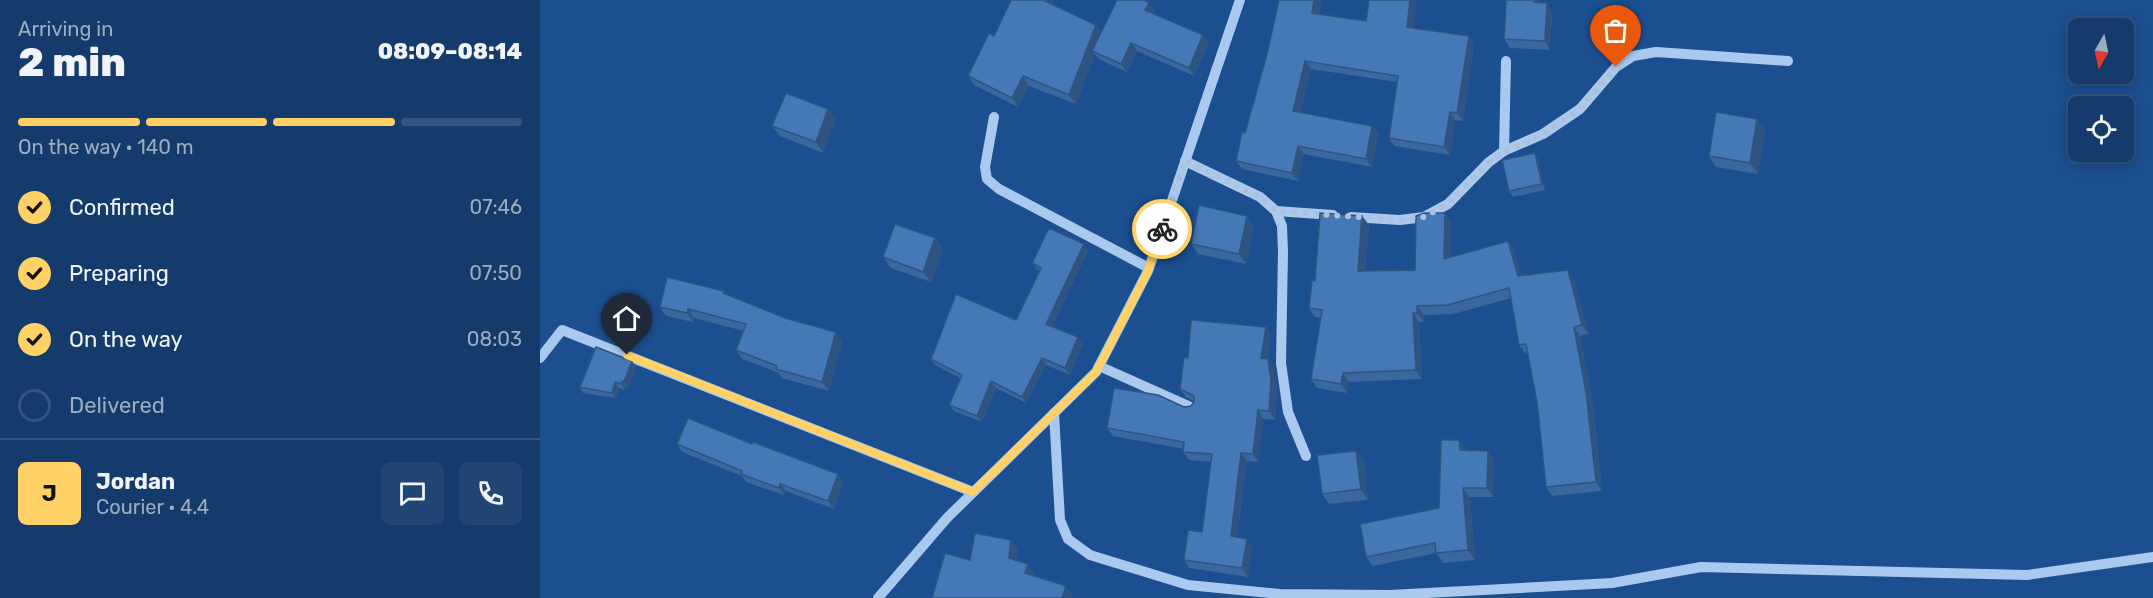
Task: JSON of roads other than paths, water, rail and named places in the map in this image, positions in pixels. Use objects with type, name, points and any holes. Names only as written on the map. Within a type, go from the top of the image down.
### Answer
[{"type":"street","points":[[878,598],[947,518],[1096,372],[1149,268],[1240,0]]},
{"type":"street","points":[[1276,211],[1400,220],[1424,217],[1448,204],[1489,162],[1504,152],[1544,134],[1580,109],[1616,67],[1633,56],[1656,52],[1788,61]]},
{"type":"street","points":[[1504,152],[1506,61]]},
{"type":"street","points":[[994,117],[985,167],[987,179],[999,189],[1149,268]]},
{"type":"street","points":[[1185,161],[1260,197],[1276,211],[1282,226],[1283,252],[1281,363],[1288,412],[1306,456]]},
{"type":"street","points":[[540,358],[562,330],[973,492]]},
{"type":"street","points":[[1099,366],[1193,408]]},
{"type":"street","points":[[1054,413],[1060,520],[1068,538],[1090,555],[1188,585],[1280,594],[1390,595],[1612,583],[1701,567],[2027,575],[2153,557]]}]
